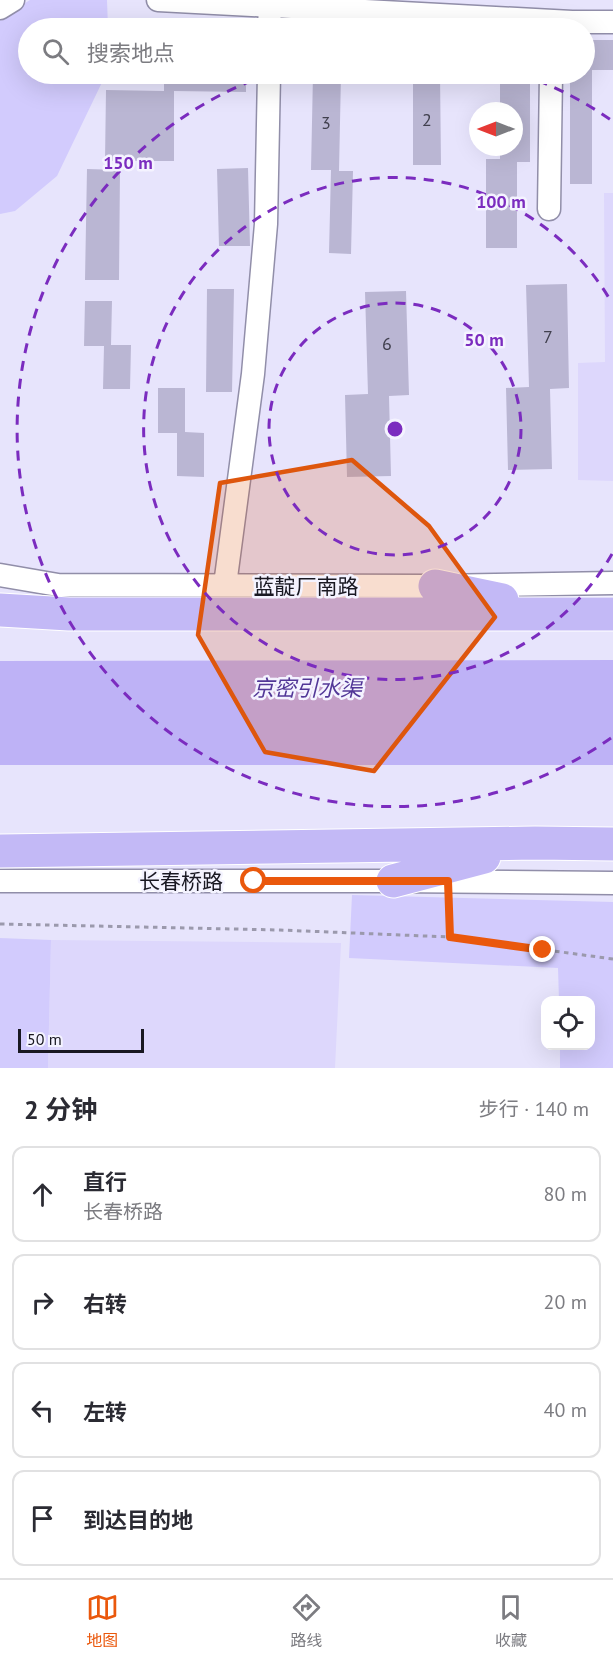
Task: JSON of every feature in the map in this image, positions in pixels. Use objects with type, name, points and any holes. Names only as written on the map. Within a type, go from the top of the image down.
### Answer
[{"type":"highway","points":[[435,586],[568,615]]},
{"type":"highway","name":"蓝靛厂南路","points":[[0,610],[69,614],[613,614]]},
{"type":"highway","points":[[393,880],[535,843]]},
{"type":"highway","points":[[0,851],[535,843],[613,844]]},
{"type":"street","points":[[0,8],[13,0]]},
{"type":"street","points":[[158,0],[552,17]]},
{"type":"street","points":[[270,6],[270,18]]},
{"type":"street","points":[[595,21],[613,22]]},
{"type":"street","points":[[225,585],[253,374],[266,225],[269,84]]},
{"type":"street","points":[[549,209],[551,84]]},
{"type":"street","name":"蓝靛厂南路","points":[[0,575],[58,585],[435,586],[613,583]]},
{"type":"street","name":"长春桥路","points":[[0,881],[393,880],[613,883]]},
{"type":"path","points":[[448,881],[450,937]]},
{"type":"path","points":[[0,924],[280,930],[450,937],[613,959]]},
{"type":"highlighted area","points":[[352,460],[429,526],[495,617],[374,771],[265,752],[198,635],[220,483]]},
{"type":"shaded area","points":[[30,0],[107,0],[108,18],[18,18],[18,84],[101,84],[57,176],[15,211],[0,214],[0,19]]},
{"type":"shaded area","points":[[604,193],[613,193],[613,481],[578,480],[578,363],[605,362]]},
{"type":"shaded area","points":[[352,895],[613,902],[613,1068],[560,1068],[560,1050],[595,1050],[595,996],[559,996],[558,968],[349,958]]},
{"type":"shaded area","points":[[0,938],[51,940],[48,1068],[0,1068]]},
{"type":"shaded area","points":[[51,940],[341,943],[335,1068],[48,1068]]},
{"type":"water","name":"京密引水渠","points":[[613,660],[613,765],[0,765],[0,661]]},
{"type":"building","points":[[595,40],[613,40],[613,70],[595,70]]},
{"type":"building","points":[[164,84],[246,84],[246,92],[174,91],[174,161],[105,161],[106,90],[164,91]]},
{"type":"building","points":[[313,84],[341,84],[339,171],[353,171],[351,254],[329,253],[331,170],[311,170]]},
{"type":"building","points":[[413,84],[440,84],[441,165],[413,165]]},
{"type":"building","points":[[500,84],[530,84],[530,162],[517,162],[517,248],[486,248],[486,159],[500,159],[500,156],[523,156],[523,102],[500,102]]},
{"type":"building","points":[[570,84],[592,84],[592,184],[570,184]]},
{"type":"building","points":[[248,168],[250,246],[219,246],[217,169]]},
{"type":"building","points":[[87,169],[120,170],[119,280],[85,280]]},
{"type":"building","points":[[567,284],[569,388],[550,389],[552,469],[508,470],[506,388],[529,387],[526,285]]},
{"type":"building","points":[[207,289],[234,289],[232,392],[206,392]]},
{"type":"building","points":[[406,291],[409,395],[389,396],[391,476],[347,477],[345,395],[368,394],[365,292]]},
{"type":"building","points":[[85,301],[112,301],[111,345],[131,345],[130,389],[103,389],[104,346],[84,346]]},
{"type":"building","points":[[158,388],[185,388],[185,432],[204,433],[204,477],[177,476],[177,433],[158,433]]},
{"type":"route","points":[[254,881],[448,881],[450,937],[543,950]]}]
